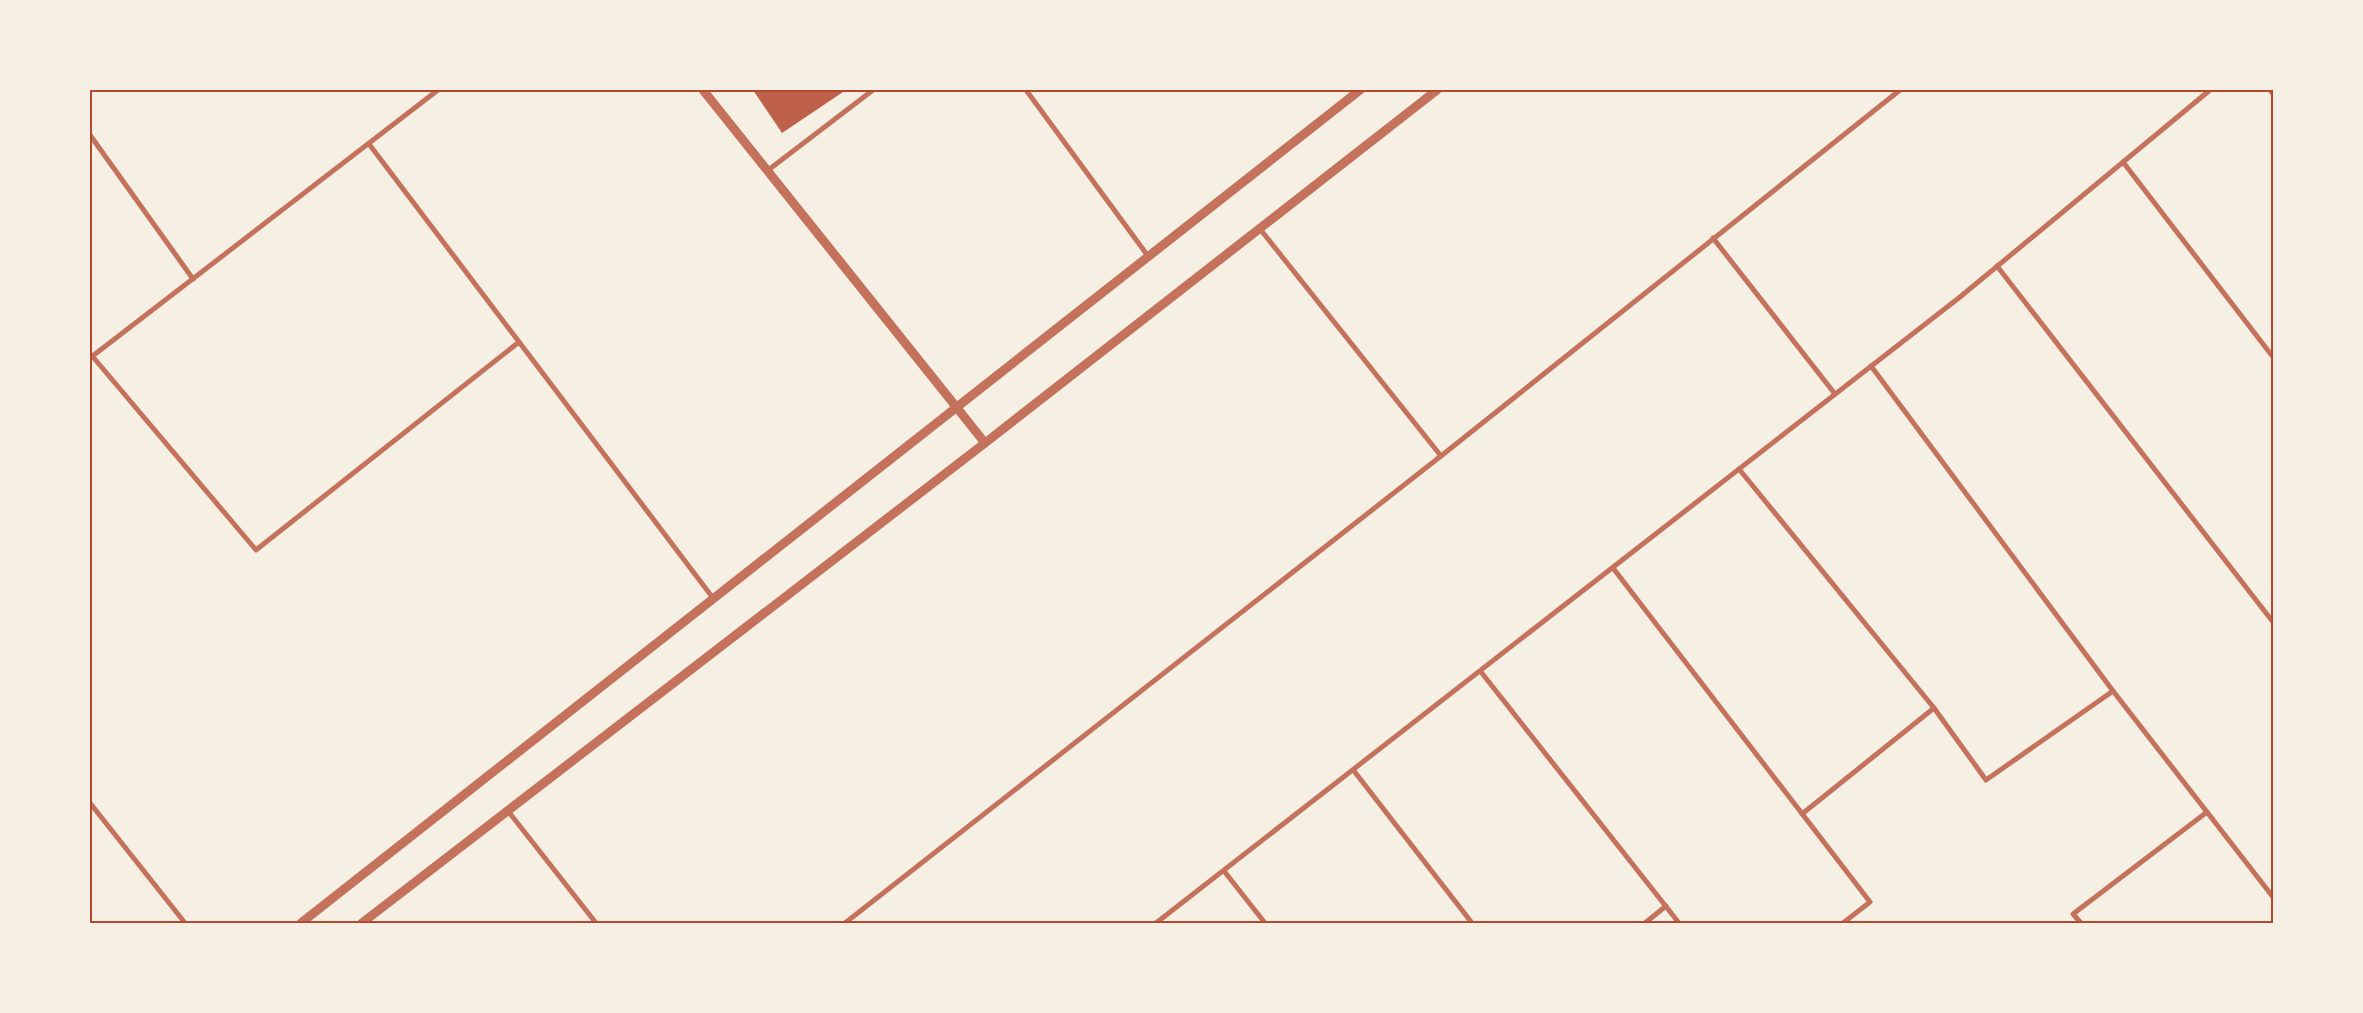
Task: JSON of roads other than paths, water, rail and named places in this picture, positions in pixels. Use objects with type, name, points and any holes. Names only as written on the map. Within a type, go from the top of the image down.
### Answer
[{"type":"street","points":[[438,90],[91,358],[256,550],[519,342]]},
{"type":"street","points":[[703,90],[985,443]]},
{"type":"street","points":[[768,171],[873,90]]},
{"type":"street","points":[[1026,90],[1148,256]]},
{"type":"street","points":[[301,923],[955,406],[1360,90]]},
{"type":"street","points":[[362,923],[985,443],[1437,90]]},
{"type":"street","points":[[845,923],[1441,456],[1900,90]]},
{"type":"street","points":[[1156,923],[1354,771],[1871,366],[1997,266],[2210,90]]},
{"type":"street","points":[[2270,90],[2273,94]]},
{"type":"street","points":[[90,135],[193,279]]},
{"type":"street","points":[[368,144],[713,598]]},
{"type":"street","points":[[2123,162],[2273,357]]},
{"type":"street","points":[[1260,229],[1441,456]]},
{"type":"street","points":[[1713,238],[1835,394]]},
{"type":"street","points":[[1997,266],[2273,622]]},
{"type":"street","points":[[1871,366],[2113,691],[2273,897]]},
{"type":"street","points":[[1739,470],[1934,708],[1986,780],[2113,691]]},
{"type":"street","points":[[1613,568],[1870,902],[1843,923]]},
{"type":"street","points":[[1481,672],[1679,923]]},
{"type":"street","points":[[1802,814],[1934,708]]},
{"type":"street","points":[[1354,771],[1472,923]]},
{"type":"street","points":[[90,803],[185,923]]},
{"type":"street","points":[[508,811],[596,923]]},
{"type":"street","points":[[2081,923],[2073,914],[2207,812]]},
{"type":"street","points":[[1224,871],[1265,923]]},
{"type":"street","points":[[1645,923],[1666,906]]}]
